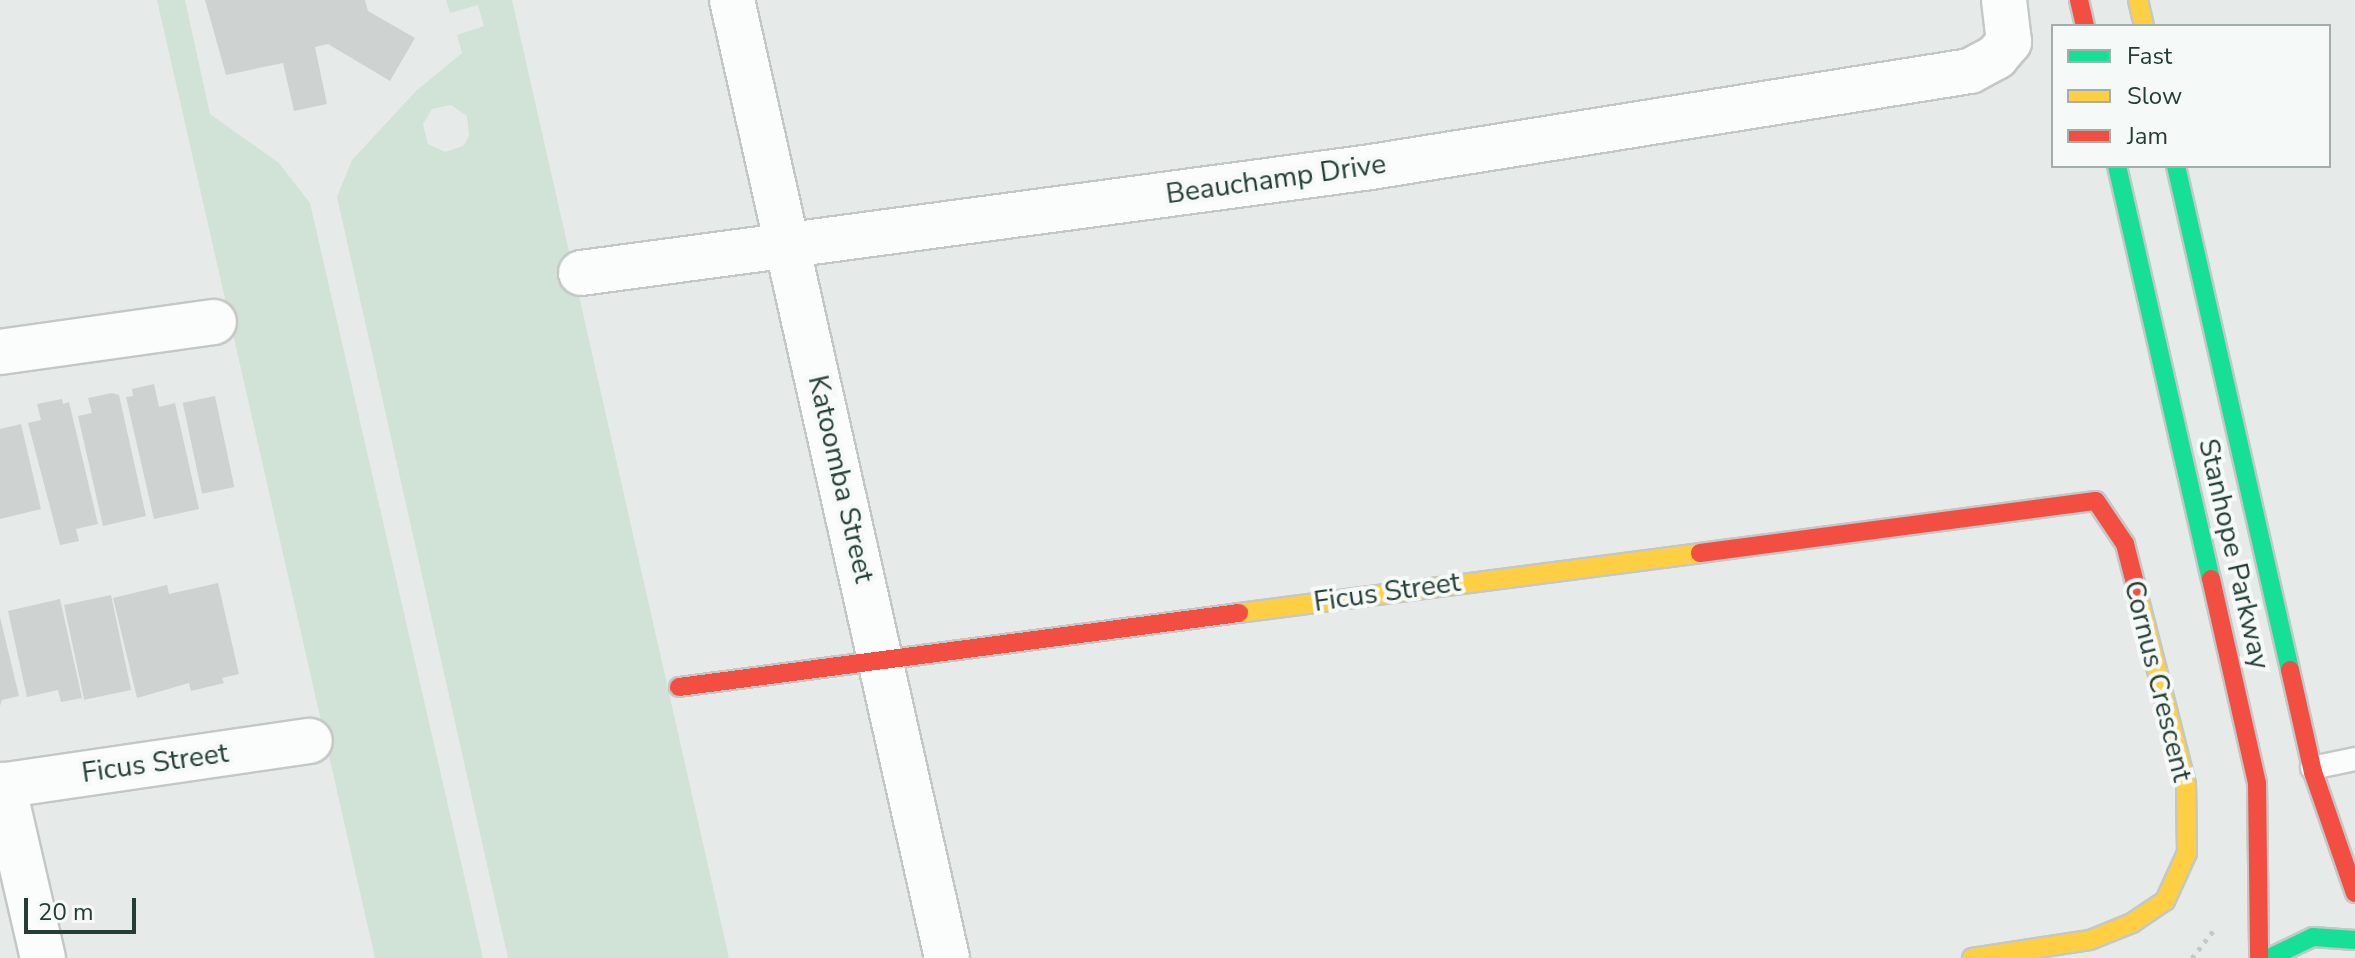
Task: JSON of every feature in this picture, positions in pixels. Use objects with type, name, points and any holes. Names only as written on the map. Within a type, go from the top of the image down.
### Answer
[{"type":"street","name":"Katoomba Street","points":[[732,0],[947,958]]},
{"type":"street","name":"Beauchamp Drive","points":[[581,273],[1371,167],[1970,71],[1996,57],[2009,42],[2004,0]]},
{"type":"street","points":[[2079,0],[2085,24]]},
{"type":"street","points":[[2138,0],[2144,24]]},
{"type":"street","name":"Stanhope Parkway","points":[[2117,168],[2257,783],[2259,958]]},
{"type":"street","name":"Stanhope Parkway","points":[[2176,168],[2312,768],[2355,893]]},
{"type":"street","points":[[0,352],[214,322]]},
{"type":"street","name":"Ficus Street","points":[[679,687],[2096,501]]},
{"type":"street","name":"Cornus Crescent","points":[[1972,958],[2090,940],[2132,923],[2165,901],[2187,853],[2186,784],[2125,544],[2096,501]]},
{"type":"street","name":"Ficus Street","points":[[2,785],[310,741]]},
{"type":"street","points":[[2,785],[43,958]]},
{"type":"street","points":[[2269,958],[2313,937],[2355,940]]},
{"type":"lane","points":[[2312,768],[2355,759]]},
{"type":"green space","points":[[157,0],[185,0],[210,114],[279,163],[310,203],[483,958],[375,958]]},
{"type":"green space","points":[[446,0],[512,0],[729,958],[508,958],[337,197],[352,160],[416,91],[462,53],[457,35],[484,26],[478,5],[450,13]],"holes":[[[451,105],[467,116],[469,136],[463,146],[445,152],[428,144],[423,124],[432,109]]]},
{"type":"building","points":[[205,0],[365,0],[368,11],[415,38],[390,81],[328,44],[315,47],[327,104],[294,111],[283,63],[226,75]]},
{"type":"building","points":[[154,384],[159,407],[175,403],[199,509],[154,519],[126,397],[133,396],[132,389]]},
{"type":"building","points":[[112,393],[119,395],[146,516],[103,526],[78,416],[92,413],[88,398]]},
{"type":"building","points":[[215,396],[234,487],[202,494],[183,403]]},
{"type":"building","points":[[62,399],[63,404],[69,402],[98,524],[76,529],[79,541],[60,545],[28,423],[41,420],[37,404]]},
{"type":"building","points":[[21,424],[41,509],[0,519],[0,429]]},
{"type":"building","points":[[218,583],[239,674],[222,678],[224,683],[191,691],[189,683],[137,698],[113,598],[167,585],[169,594]]},
{"type":"building","points":[[111,595],[131,690],[84,700],[64,605]]},
{"type":"building","points":[[60,599],[82,698],[61,702],[58,690],[27,697],[8,611]]},
{"type":"building","points":[[0,617],[19,696],[2,700],[0,706]]},
{"type":"traffic: fast","points":[[2117,168],[2211,579]]},
{"type":"traffic: fast","points":[[2176,168],[2290,670]]},
{"type":"traffic: fast","points":[[2269,958],[2313,937],[2355,940]]},
{"type":"traffic: slow","points":[[2138,0],[2144,24]]},
{"type":"traffic: slow","points":[[1239,613],[1700,553]]},
{"type":"traffic: slow","points":[[1972,958],[2090,940],[2132,923],[2165,901],[2187,853],[2186,784],[2139,599]]},
{"type":"traffic: jam","points":[[2079,0],[2085,24]]},
{"type":"traffic: jam","points":[[1700,553],[2096,501],[2125,544],[2139,599]]},
{"type":"traffic: jam","points":[[2211,579],[2257,783],[2259,958]]},
{"type":"traffic: jam","points":[[679,687],[1239,613]]},
{"type":"traffic: jam","points":[[2290,670],[2313,772],[2355,893]]}]
